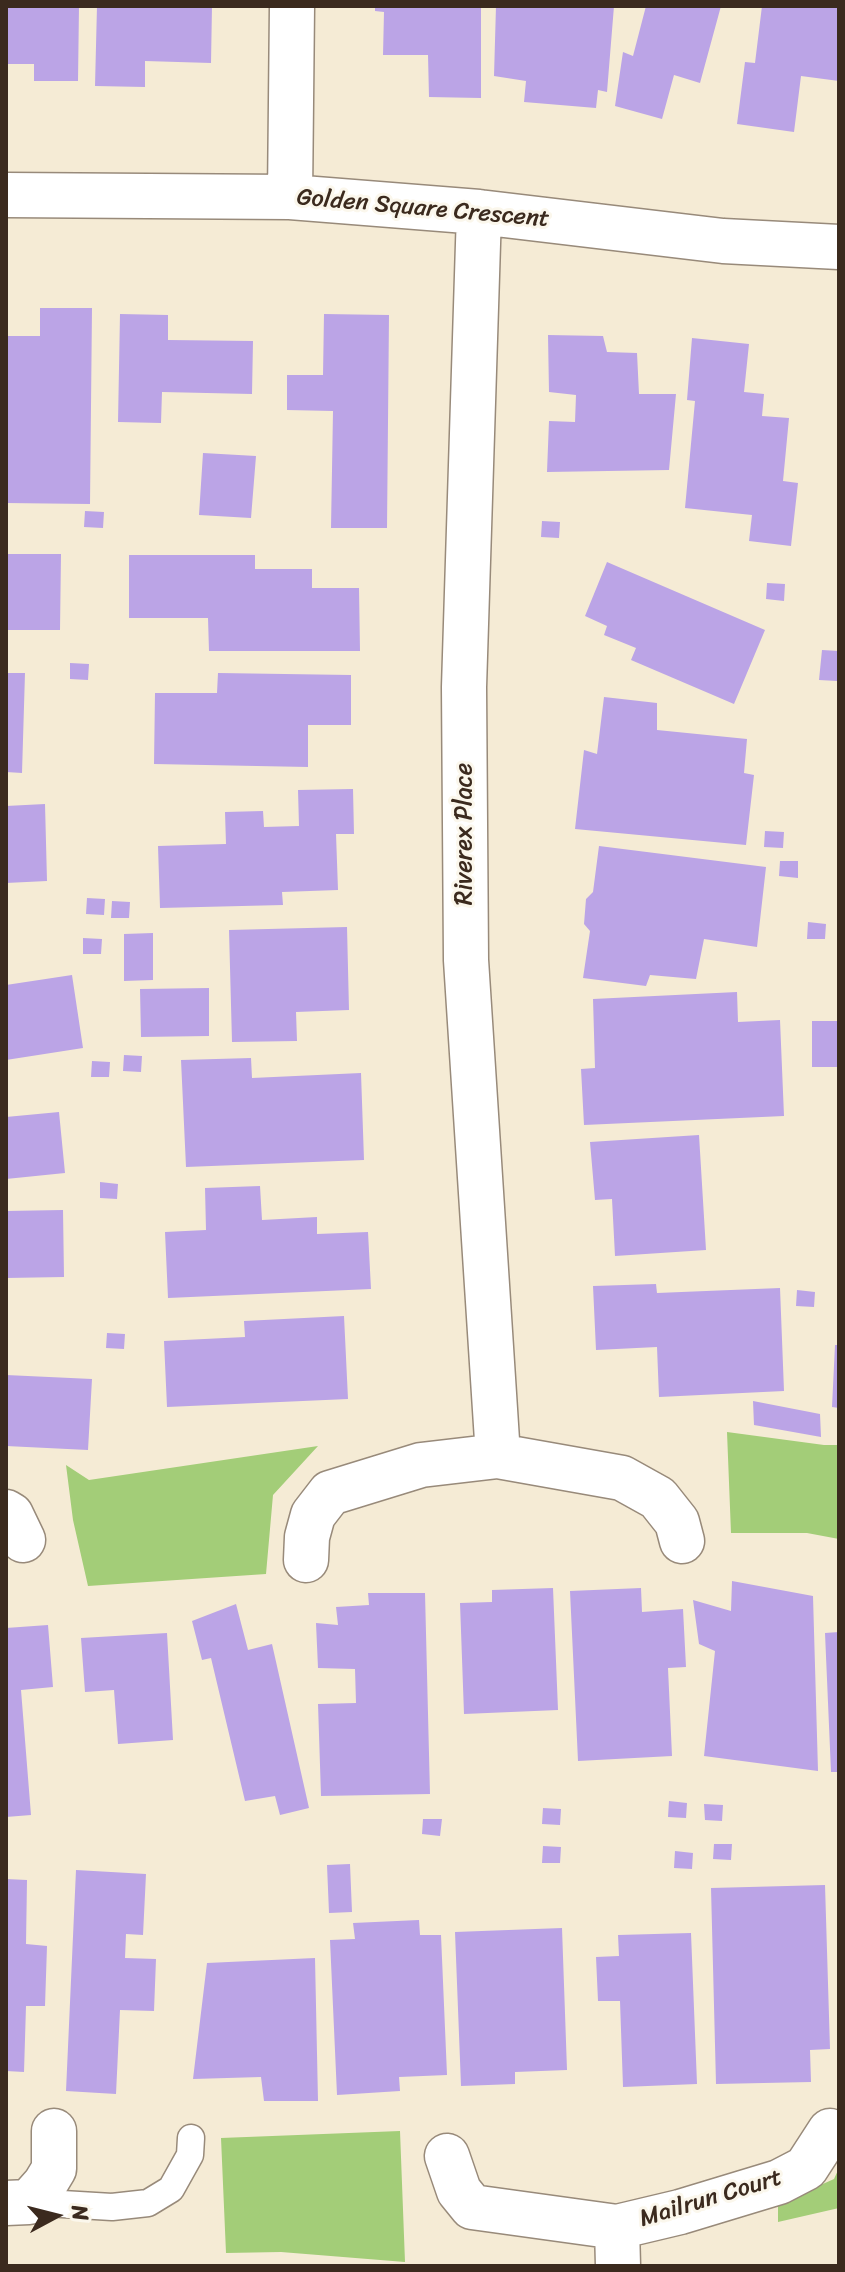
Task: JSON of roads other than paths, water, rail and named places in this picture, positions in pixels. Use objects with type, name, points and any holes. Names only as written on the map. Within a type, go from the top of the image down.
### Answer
[{"type":"street","points":[[290,197],[292,6]]},
{"type":"street","name":"Golden Square Crescent","points":[[6,195],[290,197],[479,212],[723,241],[839,247]]},
{"type":"street","name":"Riverex Place","points":[[479,212],[464,687],[466,960],[498,1456]]},
{"type":"street","points":[[306,1560],[307,1537],[313,1515],[330,1493],[421,1465],[498,1456],[622,1478],[658,1498],[677,1522],[682,1541]]},
{"type":"street","points":[[17,2202],[45,2184],[54,2169],[54,2131]]},
{"type":"street","name":"Mailrun Court","points":[[447,2156],[459,2191],[472,2207],[618,2246],[680,2212],[779,2182],[806,2168],[830,2131]]},
{"type":"lane","points":[[17,2202],[112,2207],[148,2203],[171,2189],[190,2155],[191,2138]]}]
